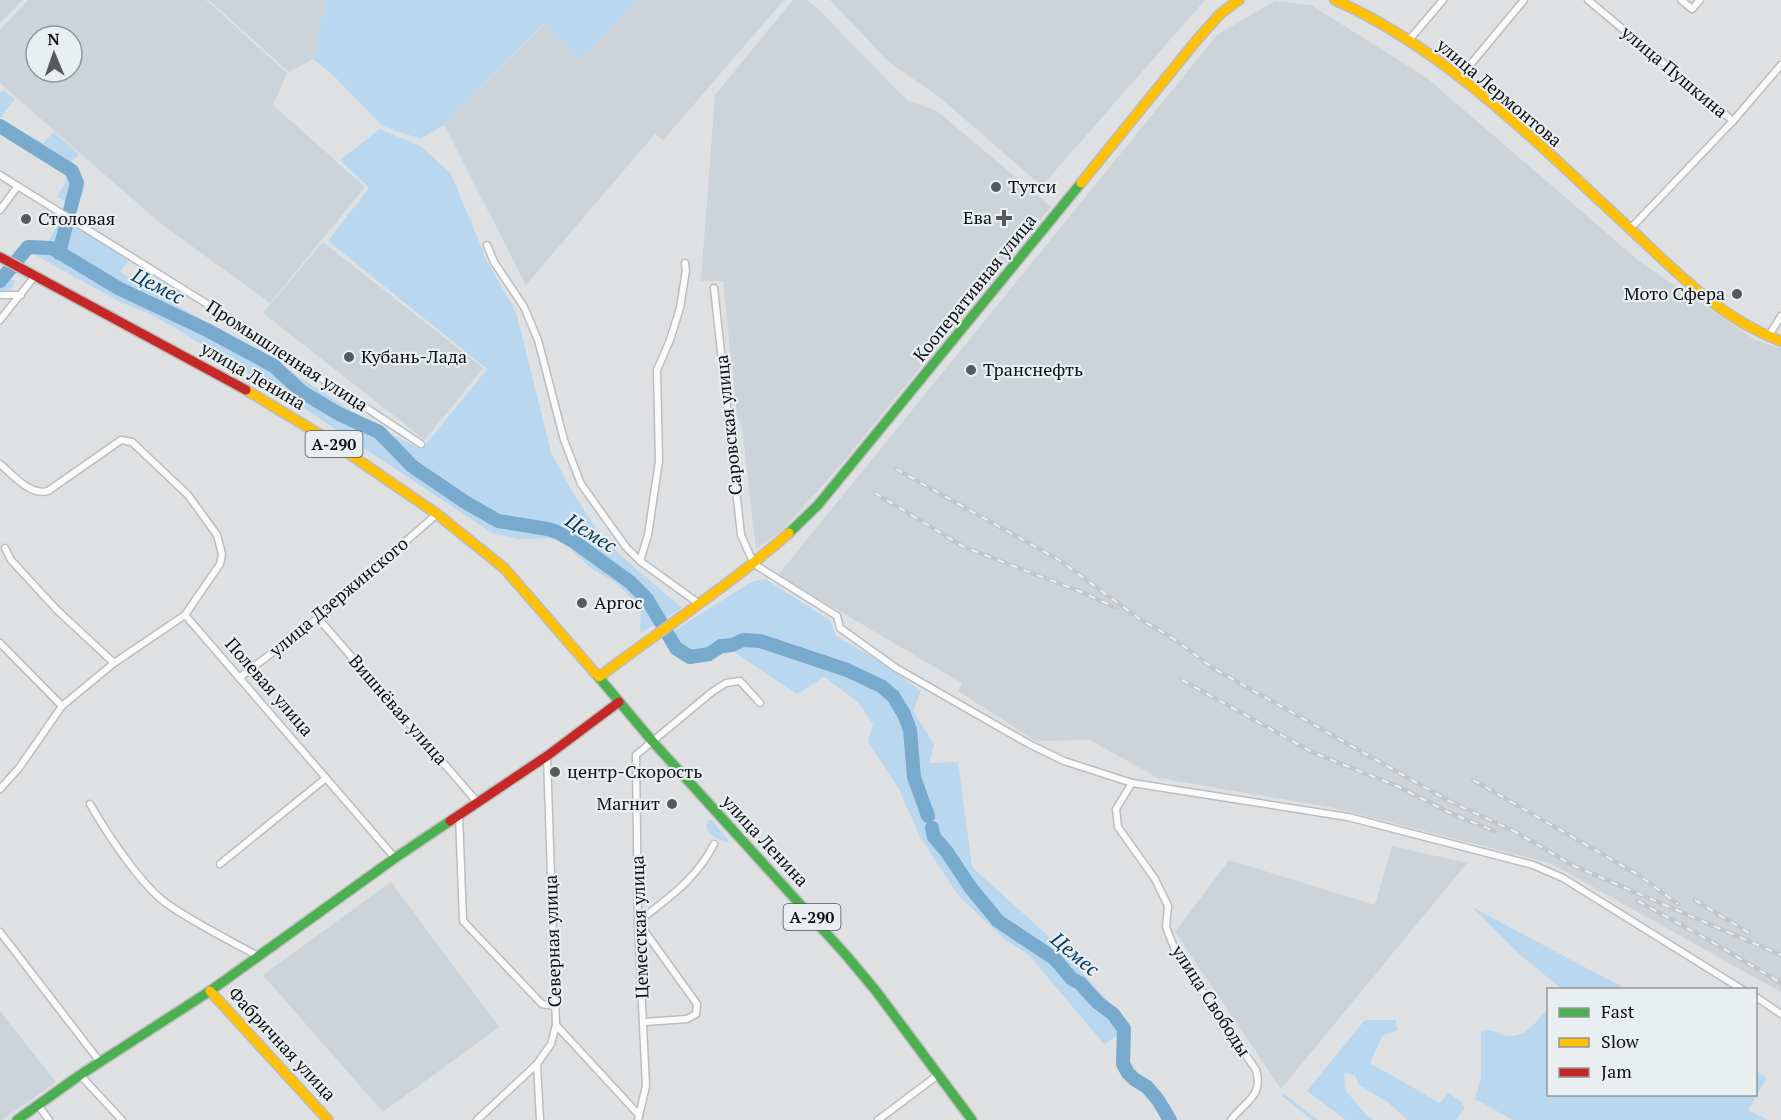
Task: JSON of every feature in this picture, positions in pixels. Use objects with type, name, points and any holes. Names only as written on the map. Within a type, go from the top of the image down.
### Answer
[{"type":"main road","name":"Кооперативная улица","points":[[599,677],[753,561],[795,528],[818,505],[1202,34],[1221,13],[1239,0]]},
{"type":"main road","name":"улица Лермонтова","points":[[1335,0],[1409,40],[1460,77],[1713,303],[1741,324],[1781,341]]},
{"type":"main road","name":"улица Ленина","points":[[2,258],[237,384],[329,440],[437,514],[504,568],[653,742],[846,955],[972,1120]]},
{"type":"main road","points":[[17,1120],[80,1075],[210,991],[395,858],[547,756],[619,702]]},
{"type":"main road","name":"Фабричная улица","points":[[210,991],[328,1120]]},
{"type":"street","points":[[1409,40],[1443,0]]},
{"type":"street","points":[[1460,77],[1524,0]]},
{"type":"street","name":"улица Пушкина","points":[[1588,0],[1733,121]]},
{"type":"street","points":[[1681,0],[1692,9],[1700,0]]},
{"type":"street","points":[[1630,229],[1733,121],[1781,65]]},
{"type":"street","name":"Промышленная улица","points":[[0,174],[17,187],[236,322],[421,444]]},
{"type":"street","points":[[0,210],[17,187]]},
{"type":"street","points":[[487,245],[494,262],[525,307],[538,340],[564,440],[581,484],[612,528],[640,561],[699,603]]},
{"type":"street","points":[[640,561],[648,535],[659,461],[657,370],[680,308],[685,263]]},
{"type":"street","points":[[0,320],[36,276]]},
{"type":"street","name":"Саровская улица","points":[[714,288],[741,535],[753,561]]},
{"type":"street","points":[[0,295],[21,295]]},
{"type":"street","points":[[1767,337],[1781,316]]},
{"type":"street","points":[[0,464],[40,493],[48,491],[121,440],[132,442],[188,495],[217,535],[222,554],[220,564],[185,615],[114,663],[62,706],[19,768],[0,789]]},
{"type":"street","name":"улица Дзержинского","points":[[239,678],[318,618],[437,514]]},
{"type":"street","points":[[5,548],[10,561],[57,610],[114,663]]},
{"type":"street","points":[[753,561],[837,616],[840,628],[896,668],[1029,744],[1064,761],[1132,783],[1348,817],[1533,865],[1563,878],[1740,988]]},
{"type":"street","name":"Полевая улица","points":[[185,615],[395,858]]},
{"type":"street","name":"Вишнёвая улица","points":[[318,618],[478,802]]},
{"type":"street","points":[[0,643],[62,706]]},
{"type":"street","points":[[653,742],[712,692],[726,683],[740,681],[760,703]]},
{"type":"street","name":"Цемесская улица","points":[[639,1117],[646,1086],[638,922],[636,755],[653,742]]},
{"type":"street","name":"Северная улица","points":[[477,1120],[537,1064],[551,1044],[556,1025],[547,756]]},
{"type":"street","points":[[220,864],[326,778]]},
{"type":"street","name":"улица Свободы","points":[[1132,783],[1116,809],[1118,827],[1155,879],[1168,906],[1166,927],[1175,950],[1256,1070],[1259,1080],[1258,1090],[1231,1120]]},
{"type":"street","points":[[90,804],[100,822],[149,889],[166,903],[258,956]]},
{"type":"street","points":[[459,815],[463,921],[542,1004],[554,1006]]},
{"type":"street","points":[[644,1022],[687,1019],[696,1014],[697,1004],[638,922],[688,881],[704,864],[714,844]]},
{"type":"street","points":[[0,932],[100,1062]]},
{"type":"street","points":[[1757,998],[1781,1014]]},
{"type":"street","points":[[556,1025],[639,1117]]},
{"type":"street","points":[[537,1064],[540,1120]]},
{"type":"street","points":[[80,1075],[122,1120]]},
{"type":"street","points":[[878,1120],[938,1075]]},
{"type":"street","points":[[38,1105],[49,1120]]},
{"type":"shaded area","points":[[0,0],[23,0],[0,23]]},
{"type":"shaded area","points":[[28,0],[206,0],[287,73],[273,105],[365,187],[270,303],[160,223],[0,83],[0,30]]},
{"type":"shaded area","points":[[209,0],[326,0],[313,59],[289,72]]},
{"type":"shaded area","points":[[326,0],[637,0],[580,60],[545,23],[444,125],[420,139],[382,126],[335,77],[313,59]]},
{"type":"shaded area","points":[[637,0],[784,0],[663,140],[655,134],[526,285],[444,125],[546,23],[580,60]]},
{"type":"shaded area","points":[[793,0],[807,0],[815,6],[907,100],[937,111],[1051,207],[844,461],[783,530],[756,549],[742,427],[737,416],[723,281],[701,281],[715,95]]},
{"type":"shaded area","points":[[830,0],[1205,0],[1042,186],[939,97],[889,62]]},
{"type":"shaded area","points":[[1275,1],[1311,5],[1427,78],[1639,261],[1755,340],[1781,348],[1781,992],[1550,863],[1330,807],[1158,778],[1090,740],[1036,741],[958,691],[962,683],[778,575],[1217,35]]},
{"type":"shaded area","points":[[3,90],[15,99],[0,118],[0,93]]},
{"type":"shaded area","points":[[15,128],[43,143],[54,132],[79,154],[72,161],[83,179],[85,188],[76,207],[57,197],[66,182],[65,174],[7,139]]},
{"type":"shaded area","points":[[380,129],[422,147],[451,174],[488,263],[516,312],[551,452],[573,493],[599,533],[618,553],[682,608],[640,633],[641,607],[615,582],[592,569],[564,543],[550,538],[519,539],[492,533],[290,399],[175,328],[148,313],[120,302],[19,246],[27,240],[48,241],[62,218],[130,259],[120,272],[299,377],[383,431],[422,449],[487,369],[328,241],[369,188],[340,160]]},
{"type":"shaded area","points":[[323,242],[483,368],[425,440],[263,313]]},
{"type":"shaded area","points":[[0,275],[15,281],[12,288],[0,292]]},
{"type":"shaded area","points":[[765,579],[830,620],[836,636],[876,659],[921,691],[913,711],[934,744],[929,763],[958,762],[972,867],[1057,944],[1132,1028],[1104,1044],[1029,955],[1004,939],[958,895],[919,835],[899,789],[868,742],[873,724],[857,701],[824,677],[797,694],[734,652],[683,662],[670,653],[663,638],[751,582]]},
{"type":"shaded area","points":[[709,820],[712,820],[730,843],[710,833],[706,826]]},
{"type":"shaded area","points":[[1392,846],[1467,863],[1281,1089],[1175,932],[1229,860],[1375,905]]},
{"type":"shaded area","points":[[391,882],[499,1027],[383,1112],[263,975]]},
{"type":"shaded area","points":[[1472,907],[1624,988],[1561,988],[1518,953]]},
{"type":"shaded area","points":[[1547,1010],[1547,1096],[1756,1096],[1748,1110],[1768,1120],[1513,1120],[1475,1099],[1481,1078],[1481,1031],[1516,1036],[1532,1027]]},
{"type":"shaded area","points":[[0,1011],[56,1082],[2,1120],[0,1120]]},
{"type":"shaded area","points":[[1365,1020],[1395,1020],[1398,1030],[1382,1036],[1370,1063],[1440,1103],[1448,1093],[1462,1102],[1465,1108],[1456,1120],[1408,1120],[1386,1101],[1359,1085],[1355,1075],[1344,1073],[1346,1091],[1367,1116],[1374,1120],[1346,1120],[1307,1091]]},
{"type":"shaded area","points":[[1757,1072],[1767,1078],[1757,1095]]},
{"type":"shaded area","points":[[1284,1094],[1318,1120],[1312,1120],[1282,1096]]},
{"type":"waterway","name":"Цемес","points":[[0,126],[72,171],[77,183],[59,253]]},
{"type":"waterway","name":"Цемес","points":[[0,281],[28,247],[52,248],[118,288],[207,330],[274,366],[302,392],[339,414],[379,432],[412,466],[465,502],[498,521],[548,529],[576,543],[630,582],[647,599],[676,648],[690,657],[709,654],[721,646],[732,645],[743,640],[760,641],[847,670],[881,686],[893,696],[910,730],[914,777],[928,816]]},
{"type":"waterway","name":"Цемес","points":[[932,828],[934,837],[998,921],[1055,959],[1072,979],[1080,983],[1097,1002],[1113,1014],[1124,1029],[1123,1064],[1128,1073],[1147,1087],[1158,1100],[1170,1120]]},
{"type":"railway","points":[[896,469],[1059,560],[1213,668],[1451,802],[1518,833]]},
{"type":"railway","points":[[875,493],[964,547],[1115,607]]},
{"type":"railway","points":[[1182,680],[1314,753],[1397,786],[1448,812],[1494,831]]},
{"type":"railway","points":[[1473,780],[1637,874],[1678,904]]},
{"type":"railway","points":[[1512,830],[1572,865],[1781,955]]},
{"type":"railway","points":[[1695,900],[1749,933]]},
{"type":"railway","points":[[1638,901],[1781,983]]},
{"type":"traffic: fast","points":[[789,533],[818,505],[1081,183]]},
{"type":"traffic: fast","points":[[596,674],[653,742],[846,955],[876,991],[972,1120]]},
{"type":"traffic: fast","points":[[17,1120],[80,1075],[210,991],[450,821]]},
{"type":"traffic: slow","points":[[1081,183],[1196,41],[1221,13],[1239,0]]},
{"type":"traffic: slow","points":[[1335,0],[1376,21],[1453,72],[1524,131],[1698,291],[1737,319],[1781,341]]},
{"type":"traffic: slow","points":[[246,390],[329,440],[437,514],[504,568],[596,674]]},
{"type":"traffic: slow","points":[[599,677],[720,589],[789,533]]},
{"type":"traffic: slow","points":[[210,991],[328,1120]]},
{"type":"traffic: jam","points":[[0,257],[246,390]]},
{"type":"traffic: jam","points":[[450,821],[547,756],[619,702]]},
{"type":"place","name":"Тутси","points":[[996,187]]},
{"type":"place","name":"Ева","points":[[1004,218]]},
{"type":"place","name":"Столовая","points":[[26,219]]},
{"type":"place","name":"Мото Сфера","points":[[1737,294]]},
{"type":"place","name":"Кубань-Лада","points":[[349,357]]},
{"type":"place","name":"Транснефть","points":[[971,370]]},
{"type":"place","name":"Аргос","points":[[582,603]]},
{"type":"place","name":"центр-Скорость","points":[[555,772]]},
{"type":"place","name":"Магнит","points":[[672,804]]}]
